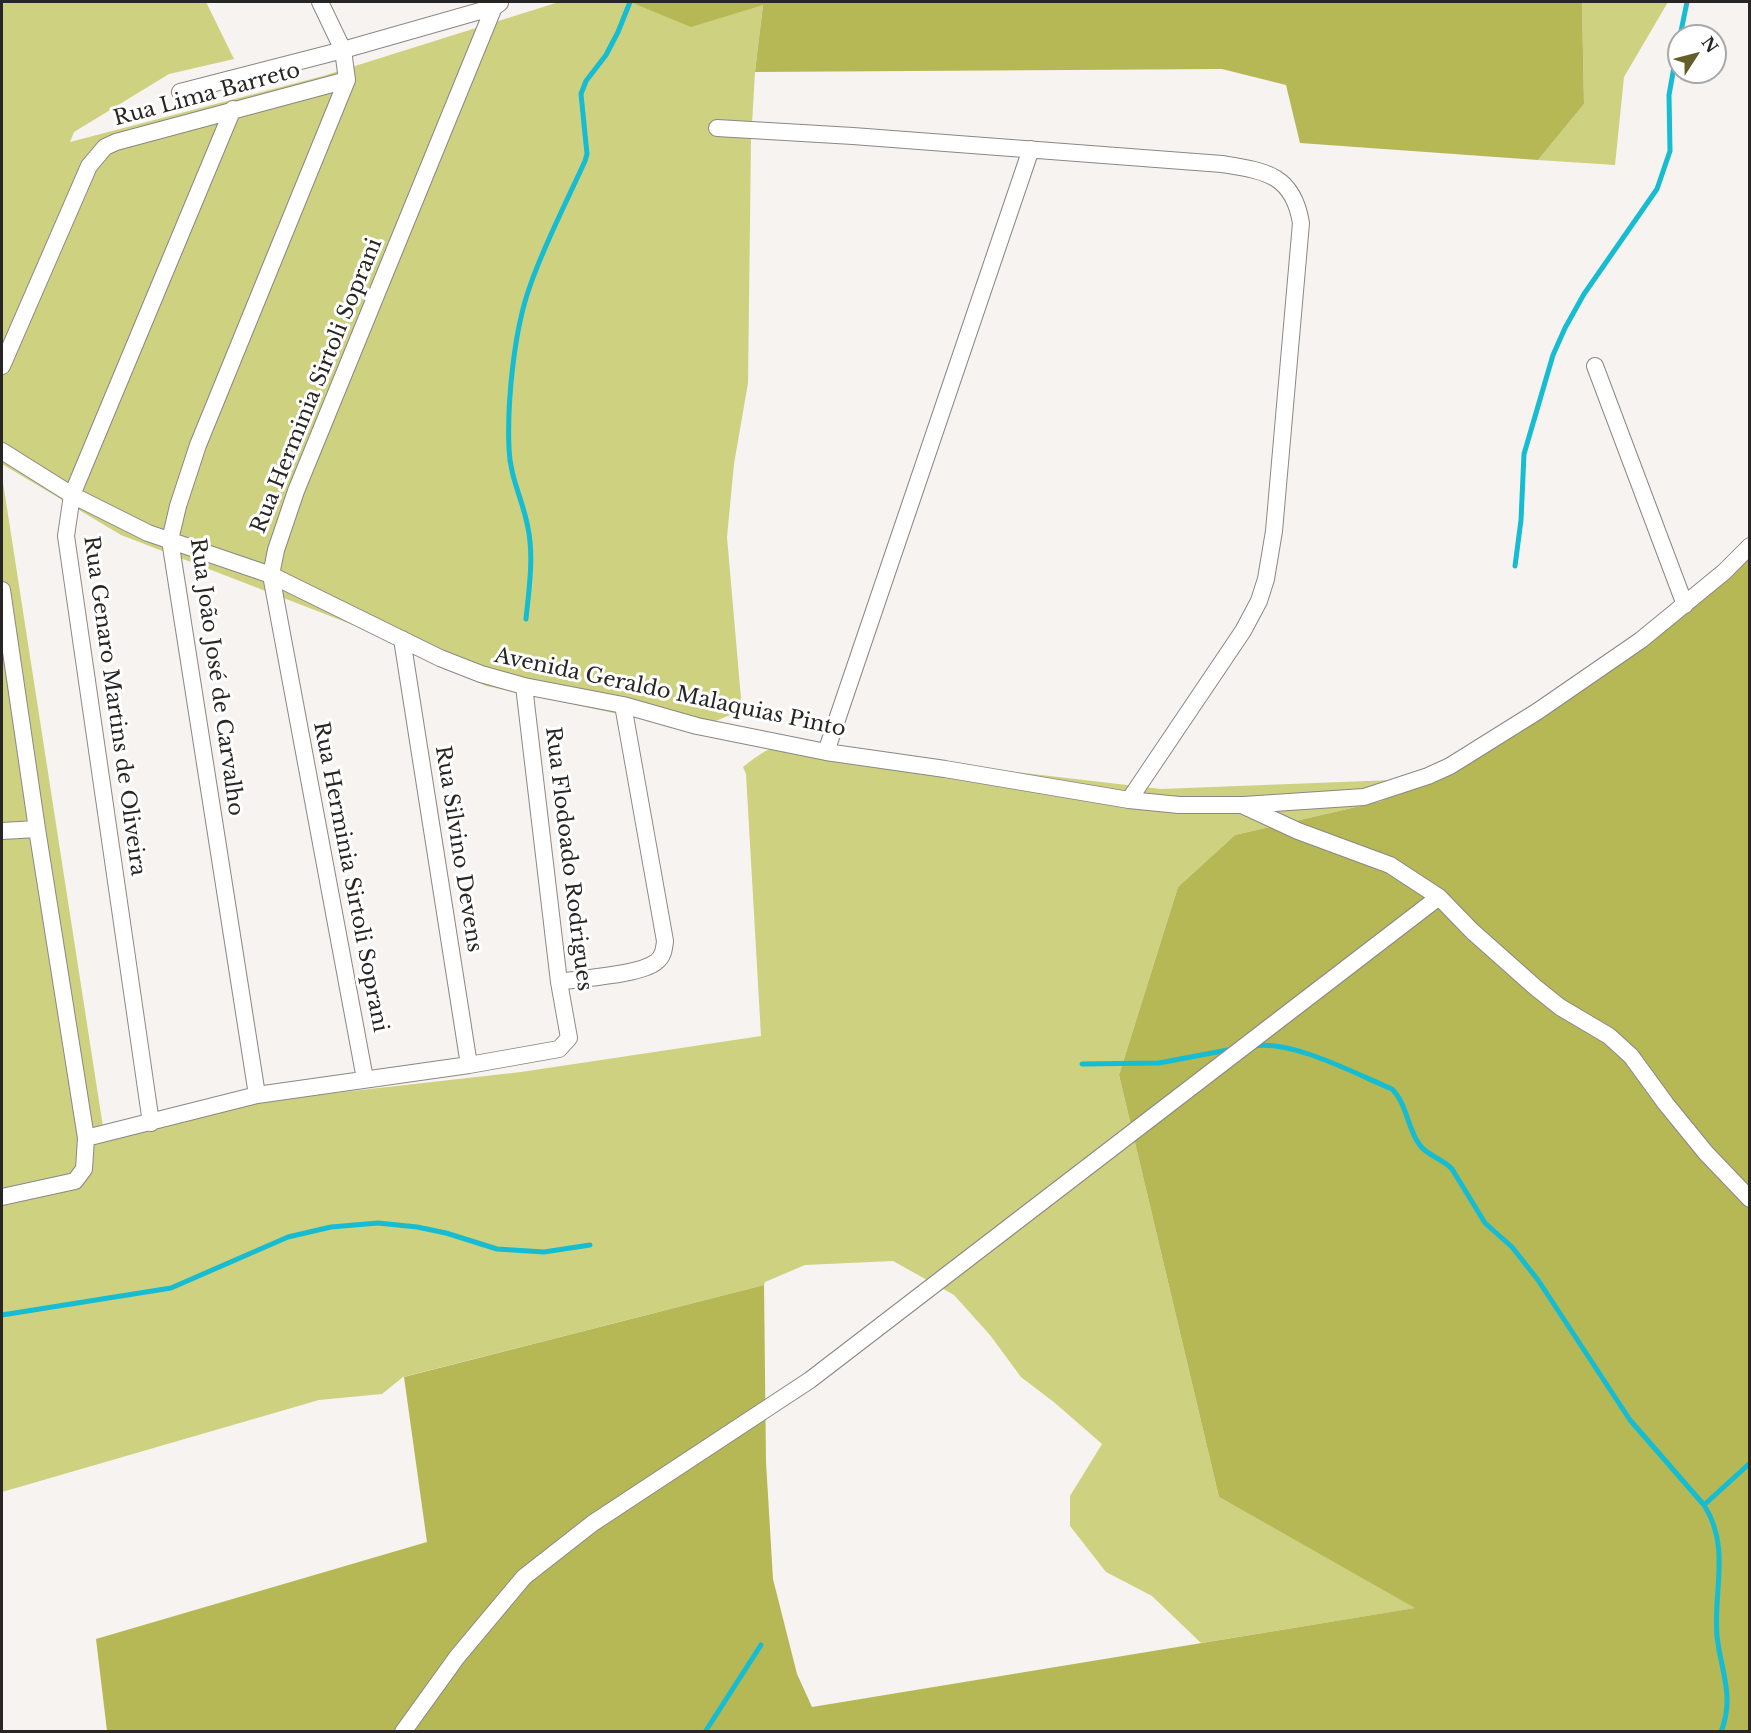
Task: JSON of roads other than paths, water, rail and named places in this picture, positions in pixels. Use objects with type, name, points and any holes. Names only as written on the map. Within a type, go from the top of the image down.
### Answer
[{"type":"street","points":[[320,2],[343,50],[347,80]]},
{"type":"street","name":"Rua Lima Barreto","points":[[180,92],[343,50],[498,4]]},
{"type":"street","name":"Rua Herminia Sirtoli Soprani","points":[[365,1079],[271,575],[276,550],[296,491],[498,4]]},
{"type":"street","name":"Rua Lima Barreto","points":[[2,366],[88,166],[105,147],[116,141],[347,80]]},
{"type":"street","name":"Rua João José de Carvalho","points":[[257,1095],[170,540],[178,506],[198,445],[347,80]]},
{"type":"street","name":"Rua Genaro Martins de Oliveira","points":[[151,1123],[66,536],[72,495],[233,109]]},
{"type":"street","points":[[717,128],[1222,164],[1254,169],[1276,177],[1287,186],[1299,206],[1301,223],[1274,531],[1266,579],[1259,601],[1243,631],[1129,800]]},
{"type":"street","points":[[826,752],[1031,149]]},
{"type":"street","points":[[1595,366],[1684,605]]},
{"type":"street","name":"Avenida Geraldo Malaquias Pinto","points":[[2,451],[72,495],[148,533],[271,575],[481,675],[524,686],[622,705],[697,726],[826,752],[1129,800],[1179,805],[1244,805],[1364,797],[1428,776],[1450,766],[1538,711],[1641,640],[1724,572],[1749,546]]},
{"type":"street","points":[[2,590],[36,829],[86,1138],[84,1169],[75,1181],[2,1197]]},
{"type":"street","name":"Rua Silvino Devens","points":[[402,639],[469,1065]]},
{"type":"street","name":"Rua Flodoado Rodrigues","points":[[469,1065],[559,1049],[569,1038],[559,982],[524,686]]},
{"type":"street","points":[[559,982],[646,969],[662,957],[664,950],[665,941],[622,705]]},
{"type":"street","points":[[1244,805],[1298,831],[1390,865],[1439,897],[1472,931],[1535,987],[1560,1007],[1609,1036],[1631,1056],[1706,1153],[1749,1199]]},
{"type":"street","points":[[2,831],[36,829]]},
{"type":"street","points":[[402,1731],[457,1657],[524,1577],[592,1523],[810,1380],[1439,897]]},
{"type":"street","points":[[86,1138],[257,1095],[469,1065]]},
{"type":"waterway","points":[[526,619],[530,539],[512,470],[509,449],[509,410],[516,345],[524,304],[536,270],[587,154],[581,94],[586,81],[606,55],[630,2]]},
{"type":"waterway","points":[[1682,24],[1687,2]]},
{"type":"waterway","points":[[1515,566],[1521,520],[1524,454],[1553,355],[1584,294],[1657,189],[1670,151],[1669,95],[1671,84]]},
{"type":"waterway","points":[[1254,1046],[1287,1048],[1305,1053],[1392,1089],[1401,1102],[1419,1144],[1452,1169],[1485,1223],[1512,1247],[1538,1280],[1630,1420],[1704,1505],[1712,1521],[1719,1553],[1716,1619],[1727,1695],[1727,1707],[1721,1732]]},
{"type":"waterway","points":[[1082,1064],[1159,1063],[1233,1049]]},
{"type":"waterway","points":[[2,1315],[171,1288],[288,1237],[331,1227],[378,1223],[417,1227],[446,1233],[497,1249],[544,1252],[590,1245]]},
{"type":"waterway","points":[[1704,1505],[1750,1463]]},
{"type":"waterway","points":[[705,1732],[761,1645]]}]
